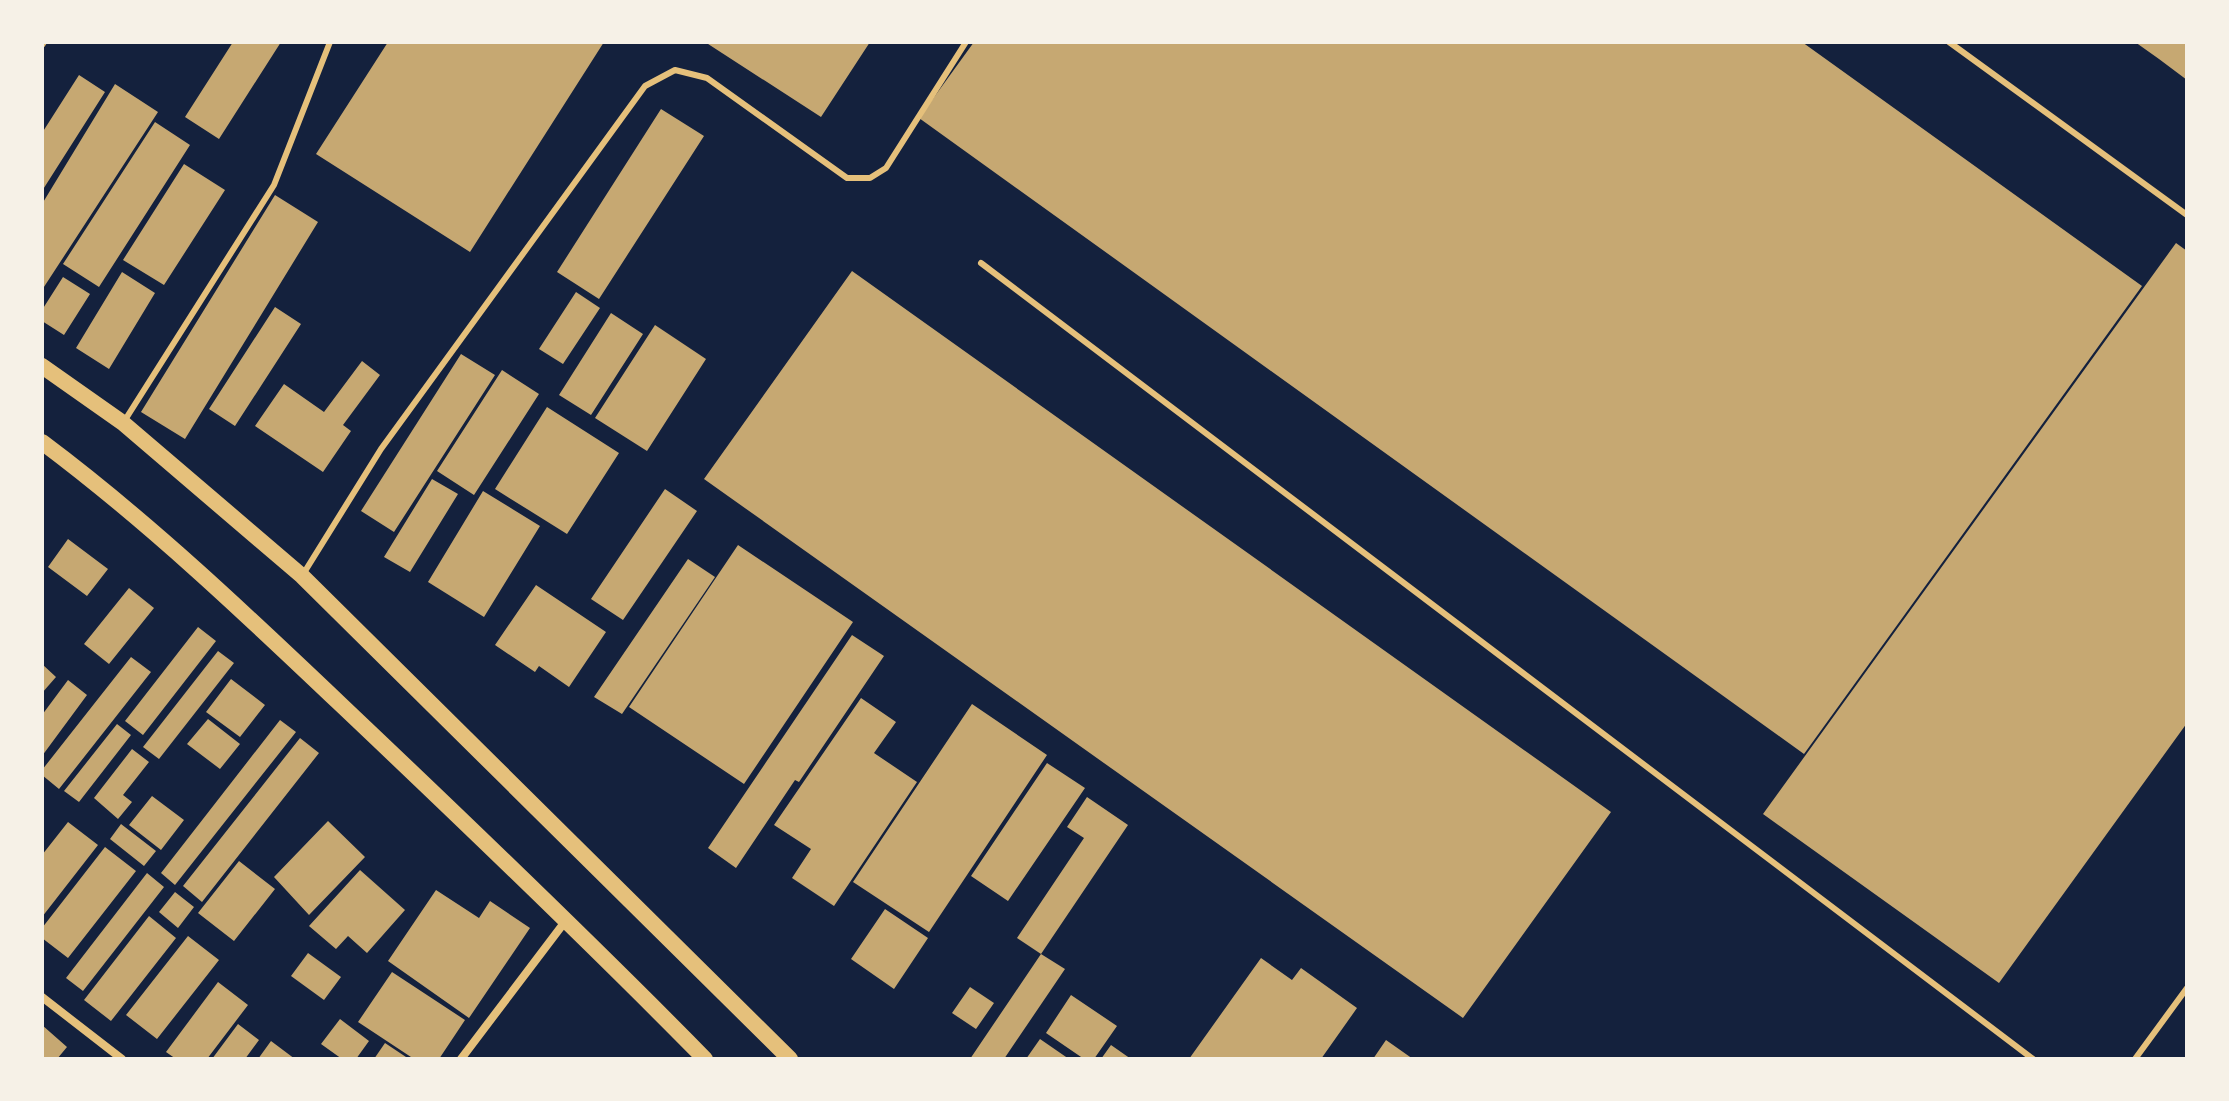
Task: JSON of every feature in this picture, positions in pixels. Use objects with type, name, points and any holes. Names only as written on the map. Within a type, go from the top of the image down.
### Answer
[{"type":"main road","points":[[42,366],[123,423],[302,576],[790,1059]]},
{"type":"main road","points":[[42,442],[157,535],[256,625],[567,919],[705,1059]]},
{"type":"street","points":[[461,1059],[567,919]]},
{"type":"street","points":[[42,997],[122,1059]]},
{"type":"lane","points":[[123,423],[274,185],[330,42]]},
{"type":"lane","points":[[302,576],[381,449],[645,86],[675,70],[707,78],[847,178],[870,178],[886,168],[966,42]]},
{"type":"lane","points":[[1949,42],[2187,215]]},
{"type":"lane","points":[[981,263],[2033,1059]]},
{"type":"lane","points":[[2135,1059],[2187,988]]},
{"type":"building","points":[[233,42],[281,42],[219,139],[185,117]]},
{"type":"building","points":[[388,42],[604,42],[470,252],[316,154]]},
{"type":"building","points":[[705,42],[870,42],[821,117]]},
{"type":"building","points":[[974,42],[1802,42],[2142,286],[1804,754],[919,118]]},
{"type":"building","points":[[2135,42],[2187,42],[2187,80],[2159,59]]},
{"type":"building","points":[[79,75],[105,92],[42,191],[42,133]]},
{"type":"building","points":[[115,84],[158,112],[42,290],[42,204]]},
{"type":"building","points":[[661,109],[704,136],[599,299],[557,272]]},
{"type":"building","points":[[155,122],[190,145],[99,287],[63,264]]},
{"type":"building","points":[[184,164],[225,190],[164,285],[123,260]]},
{"type":"building","points":[[275,195],[318,222],[185,439],[141,412]]},
{"type":"building","points":[[2176,243],[2187,251],[2187,723],[1999,983],[1763,814]]},
{"type":"building","points":[[852,271],[1611,812],[1463,1018],[704,479]]},
{"type":"building","points":[[122,272],[155,293],[109,369],[76,348]]},
{"type":"building","points":[[63,277],[90,294],[64,335],[42,321],[42,310]]},
{"type":"building","points":[[576,292],[600,308],[563,364],[539,349]]},
{"type":"building","points":[[275,307],[301,324],[235,426],[209,409]]},
{"type":"building","points":[[611,313],[643,334],[591,415],[559,395]]},
{"type":"building","points":[[655,325],[706,359],[647,451],[595,418]]},
{"type":"building","points":[[461,354],[495,375],[394,532],[361,511]]},
{"type":"building","points":[[362,361],[380,375],[343,425],[351,431],[323,472],[255,426],[284,384],[324,412]]},
{"type":"building","points":[[502,370],[539,394],[474,495],[437,471]]},
{"type":"building","points":[[547,407],[619,453],[567,534],[495,489]]},
{"type":"building","points":[[432,479],[458,494],[410,572],[384,557]]},
{"type":"building","points":[[665,489],[697,511],[623,620],[591,599]]},
{"type":"building","points":[[483,491],[540,526],[484,617],[428,582]]},
{"type":"building","points":[[68,539],[108,569],[87,596],[48,567]]},
{"type":"building","points":[[738,545],[853,622],[744,784],[629,707]]},
{"type":"building","points":[[688,559],[715,577],[622,714],[594,697]]},
{"type":"building","points":[[536,585],[606,632],[569,687],[539,666],[535,672],[495,645]]},
{"type":"building","points":[[129,588],[154,608],[109,664],[84,644]]},
{"type":"building","points":[[198,627],[216,641],[143,735],[125,721]]},
{"type":"building","points":[[852,635],[884,656],[799,782],[795,780],[736,868],[708,848]]},
{"type":"building","points":[[218,651],[234,663],[159,759],[143,747]]},
{"type":"building","points":[[131,657],[151,672],[59,789],[42,775],[42,770]]},
{"type":"building","points":[[42,664],[56,677],[42,693]]},
{"type":"building","points":[[231,679],[265,705],[240,737],[206,712]]},
{"type":"building","points":[[68,680],[87,695],[42,756],[42,715]]},
{"type":"building","points":[[861,698],[896,722],[874,753],[917,782],[834,906],[792,878],[811,849],[774,825]]},
{"type":"building","points":[[972,704],[1047,755],[929,932],[853,882]]},
{"type":"building","points":[[208,719],[240,744],[220,769],[187,744]]},
{"type":"building","points":[[280,720],[296,732],[175,885],[161,873]]},
{"type":"building","points":[[117,724],[131,735],[79,802],[64,791]]},
{"type":"building","points":[[300,738],[319,753],[202,902],[183,886]]},
{"type":"building","points":[[132,749],[149,762],[123,795],[132,802],[118,819],[94,798]]},
{"type":"building","points":[[1047,763],[1085,788],[1008,901],[971,876]]},
{"type":"building","points":[[152,796],[184,820],[161,850],[129,825]]},
{"type":"building","points":[[1087,797],[1128,825],[1041,954],[1017,938],[1084,838],[1067,827]]},
{"type":"building","points":[[328,821],[365,857],[309,915],[274,877]]},
{"type":"building","points":[[68,822],[98,845],[42,917],[42,855]]},
{"type":"building","points":[[121,824],[156,851],[144,866],[110,839]]},
{"type":"building","points":[[105,847],[136,871],[68,958],[42,938],[42,928]]},
{"type":"building","points":[[239,861],[275,889],[234,941],[198,913]]},
{"type":"building","points":[[360,870],[405,910],[367,953],[348,936],[336,949],[309,926]]},
{"type":"building","points":[[147,873],[164,887],[83,991],[66,978]]},
{"type":"building","points":[[436,890],[479,918],[490,901],[530,928],[469,1018],[388,961]]},
{"type":"building","points":[[175,892],[194,907],[178,928],[159,912]]},
{"type":"building","points":[[885,909],[928,938],[894,989],[851,959]]},
{"type":"building","points":[[149,916],[176,938],[111,1021],[84,1000]]},
{"type":"building","points":[[188,936],[219,960],[157,1039],[126,1015]]},
{"type":"building","points":[[308,953],[341,977],[324,1000],[291,976]]},
{"type":"building","points":[[1041,954],[1065,969],[1004,1059],[970,1059]]},
{"type":"building","points":[[1261,958],[1292,980],[1301,968],[1357,1008],[1321,1059],[1189,1059]]},
{"type":"building","points":[[392,972],[465,1020],[439,1059],[414,1059],[358,1022]]},
{"type":"building","points":[[218,982],[248,1005],[207,1059],[176,1059],[166,1052]]},
{"type":"building","points":[[970,987],[994,1003],[976,1029],[952,1013]]},
{"type":"building","points":[[1071,995],[1117,1026],[1094,1059],[1084,1059],[1046,1033]]},
{"type":"building","points":[[340,1019],[369,1041],[356,1059],[342,1059],[321,1044]]},
{"type":"building","points":[[238,1024],[259,1040],[245,1059],[212,1059]]},
{"type":"building","points":[[42,1025],[67,1047],[57,1059],[42,1059]]},
{"type":"building","points":[[1040,1039],[1069,1059],[1026,1059]]},
{"type":"building","points":[[1386,1040],[1413,1059],[1373,1059]]},
{"type":"building","points":[[271,1041],[295,1059],[258,1059]]},
{"type":"building","points":[[385,1043],[409,1059],[374,1059]]},
{"type":"building","points":[[1111,1045],[1131,1059],[1101,1059]]}]
